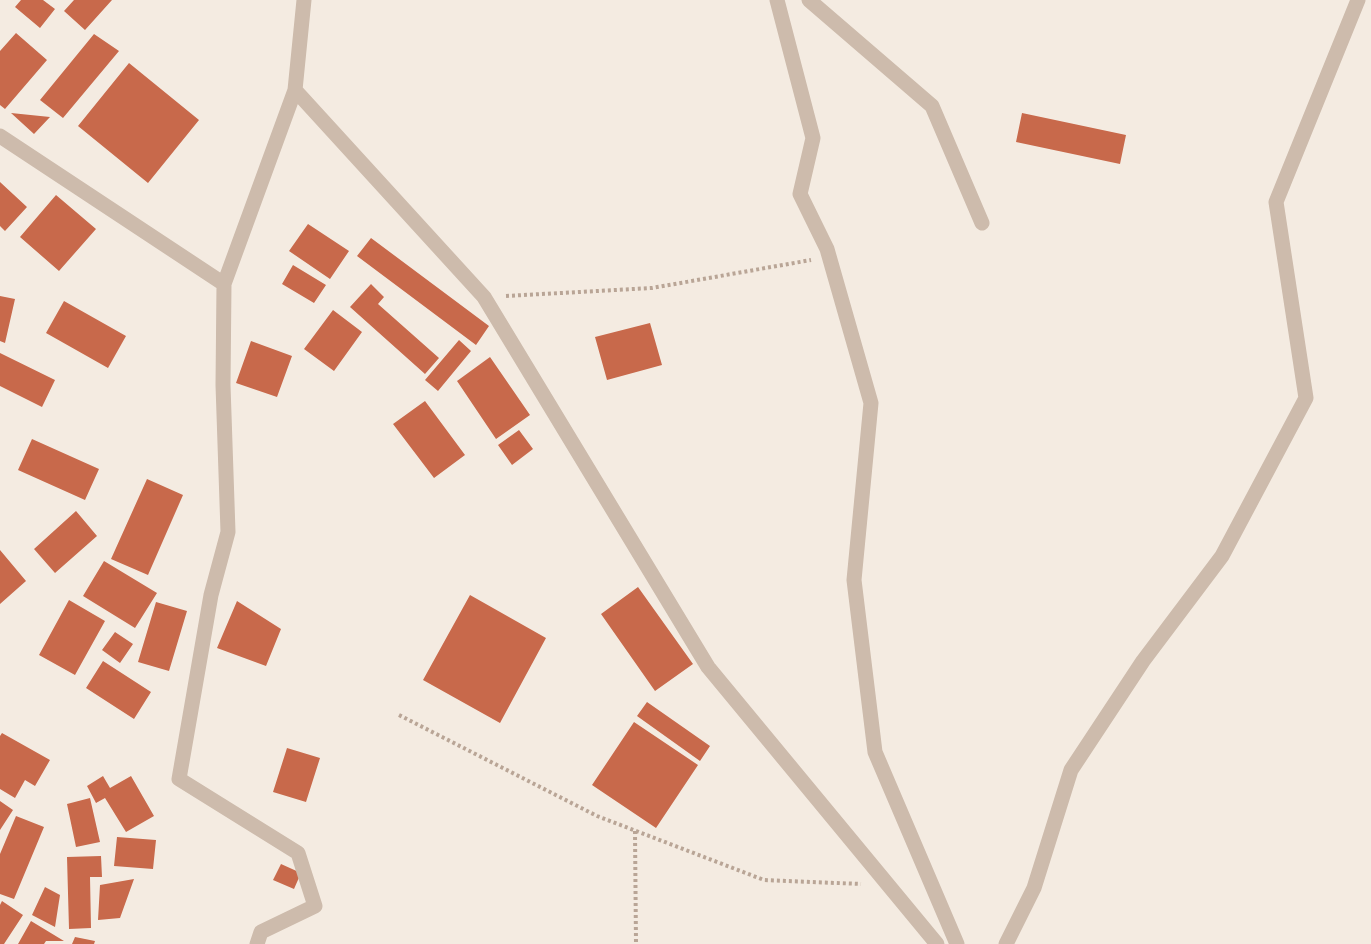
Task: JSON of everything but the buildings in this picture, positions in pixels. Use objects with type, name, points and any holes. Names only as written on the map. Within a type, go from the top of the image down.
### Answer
[{"type":"street","points":[[257,944],[261,932],[315,906],[298,853],[179,779],[211,595],[228,532],[223,385],[224,284],[295,90],[304,0]]},
{"type":"street","points":[[777,0],[813,138],[800,194],[827,249],[871,403],[854,580],[875,752],[957,944]]},
{"type":"street","points":[[809,0],[932,106],[982,223]]},
{"type":"street","points":[[1006,944],[1034,888],[1071,770],[1143,661],[1222,556],[1306,398],[1276,202],[1358,0]]},
{"type":"street","points":[[295,90],[484,297],[708,667],[937,944]]},
{"type":"street","points":[[0,136],[224,284]]},
{"type":"path","points":[[484,297],[652,288],[829,257]]},
{"type":"path","points":[[399,715],[597,816],[764,880],[889,886]]},
{"type":"path","points":[[634,831],[636,944]]}]
